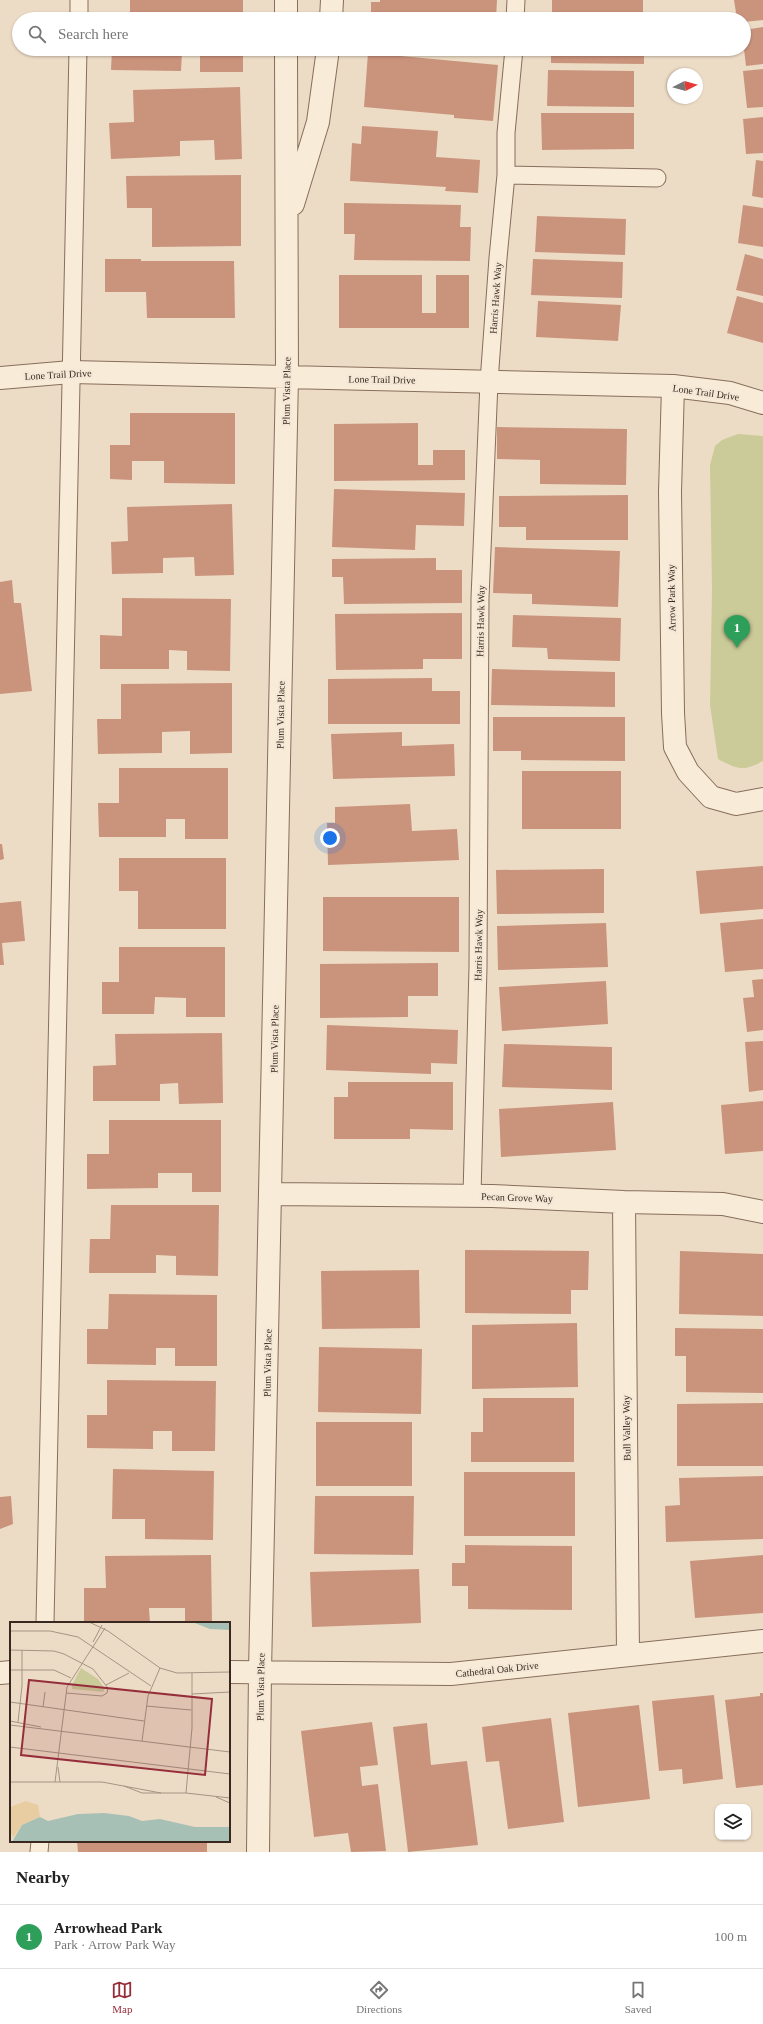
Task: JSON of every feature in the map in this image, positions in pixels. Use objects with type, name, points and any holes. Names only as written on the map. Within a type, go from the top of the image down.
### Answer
[{"type":"street","points":[[286,0],[286,12]]},
{"type":"street","points":[[331,12],[332,0]]},
{"type":"street","name":"Plum Vista Place","points":[[258,1852],[260,1672],[287,377],[286,56]]},
{"type":"street","name":"Plum Vista Place","points":[[286,226],[318,122],[327,56]]},
{"type":"street","name":"Lone Trail Drive","points":[[0,378],[71,372],[673,386],[730,393],[763,403]]},
{"type":"street","name":"Arrow Park Way","points":[[673,386],[670,492],[675,747],[688,772],[711,797],[736,804],[763,799]]},
{"type":"street","name":"Pecan Grove Way","points":[[271,1194],[472,1195],[624,1202],[723,1204],[763,1212]]},
{"type":"street","name":"Bull Valley Way","points":[[624,1202],[628,1654]]},
{"type":"street","name":"Cathedral Oak Drive","points":[[230,1672],[451,1674],[628,1654],[763,1641]]},
{"type":"street","points":[[0,1673],[10,1672]]},
{"type":"lane","points":[[79,0],[79,12]]},
{"type":"lane","points":[[515,12],[516,0]]},
{"type":"lane","points":[[45,1622],[78,56]]},
{"type":"lane","name":"Harris Hawk Way","points":[[472,1195],[478,967],[480,598],[490,382],[498,258],[506,175],[506,133],[513,56]]},
{"type":"lane","points":[[506,175],[657,178]]},
{"type":"lane","points":[[39,1852],[40,1842]]},
{"type":"green space","points":[[738,434],[763,436],[763,761],[745,768],[735,767],[718,759],[710,705],[712,590],[710,465],[715,446],[722,440]]},
{"type":"building","points":[[130,0],[243,0],[243,12],[130,12]]},
{"type":"building","points":[[380,0],[497,0],[496,12],[371,12],[371,2],[380,2]]},
{"type":"building","points":[[552,0],[643,0],[643,12],[552,12]]},
{"type":"building","points":[[734,0],[763,0],[763,20],[751,21],[751,12],[736,12]]},
{"type":"building","points":[[763,27],[763,64],[746,66],[745,56],[751,56],[751,29]]},
{"type":"building","points":[[112,56],[182,56],[181,71],[111,70]]},
{"type":"building","points":[[200,56],[243,56],[243,72],[200,72]]},
{"type":"building","points":[[368,56],[400,56],[498,65],[493,121],[454,118],[454,115],[364,107]]},
{"type":"building","points":[[551,56],[644,56],[644,64],[551,63]]},
{"type":"building","points":[[763,69],[763,107],[747,108],[743,71]]},
{"type":"building","points":[[548,70],[634,71],[634,107],[547,106]]},
{"type":"building","points":[[240,87],[242,159],[215,160],[214,140],[180,141],[180,156],[111,159],[109,123],[134,122],[133,90]]},
{"type":"building","points":[[541,113],[634,113],[634,149],[542,150]]},
{"type":"building","points":[[763,117],[763,153],[746,154],[743,119]]},
{"type":"building","points":[[362,126],[438,131],[436,157],[480,160],[478,193],[445,191],[446,187],[350,181],[352,143],[361,144]]},
{"type":"building","points":[[756,160],[763,161],[763,198],[752,196]]},
{"type":"building","points":[[241,175],[241,246],[152,247],[152,208],[127,208],[126,176]]},
{"type":"building","points":[[344,203],[461,205],[460,227],[471,227],[470,261],[354,260],[355,234],[344,234]]},
{"type":"building","points":[[743,205],[763,208],[763,247],[738,243]]},
{"type":"building","points":[[537,216],[626,219],[625,255],[535,252]]},
{"type":"building","points":[[745,254],[763,259],[763,296],[736,290]]},
{"type":"building","points":[[105,259],[141,259],[141,261],[234,261],[235,318],[147,318],[146,292],[105,292]]},
{"type":"building","points":[[533,259],[623,262],[622,298],[531,295]]},
{"type":"building","points":[[339,275],[422,275],[422,313],[436,313],[436,275],[469,275],[469,328],[339,328]]},
{"type":"building","points":[[737,296],[763,303],[763,343],[727,333]]},
{"type":"building","points":[[538,301],[621,305],[618,341],[536,337]]},
{"type":"building","points":[[130,413],[235,413],[235,484],[164,483],[164,461],[132,461],[132,480],[110,479],[110,445],[130,445]]},
{"type":"building","points":[[418,423],[418,465],[433,465],[433,450],[465,450],[465,480],[334,481],[334,424]]},
{"type":"building","points":[[497,427],[627,429],[626,485],[540,484],[540,460],[497,459]]},
{"type":"building","points":[[334,489],[465,493],[464,526],[416,525],[415,550],[332,547]]},
{"type":"building","points":[[628,495],[628,540],[526,540],[526,527],[499,527],[499,496]]},
{"type":"building","points":[[232,504],[234,575],[195,576],[194,557],[163,558],[163,573],[112,574],[111,542],[128,541],[127,507]]},
{"type":"building","points":[[495,547],[620,551],[618,607],[532,604],[532,594],[493,593]]},
{"type":"building","points":[[436,558],[436,570],[462,570],[462,603],[344,604],[343,577],[332,577],[332,559]]},
{"type":"building","points":[[12,580],[14,603],[21,603],[32,691],[0,694],[0,582]]},
{"type":"building","points":[[122,598],[231,599],[230,671],[187,670],[187,651],[169,650],[169,669],[100,669],[100,635],[122,636]]},
{"type":"building","points":[[462,613],[462,659],[423,659],[423,669],[336,670],[335,614]]},
{"type":"building","points":[[513,615],[621,618],[620,661],[548,659],[547,648],[512,647]]},
{"type":"building","points":[[492,669],[615,672],[615,707],[491,705]]},
{"type":"building","points":[[432,678],[432,691],[460,691],[460,724],[328,724],[328,679]]},
{"type":"building","points":[[232,683],[232,753],[190,754],[190,731],[162,732],[162,753],[98,754],[97,719],[121,719],[121,684]]},
{"type":"building","points":[[493,717],[625,717],[625,761],[521,760],[521,751],[493,751]]},
{"type":"building","points":[[402,732],[402,746],[454,744],[455,776],[333,779],[331,734]]},
{"type":"building","points":[[119,768],[228,768],[228,839],[185,839],[185,819],[166,819],[166,837],[99,837],[98,803],[119,803]]},
{"type":"building","points":[[522,771],[621,771],[621,829],[522,829]]},
{"type":"building","points":[[410,804],[412,831],[457,829],[459,860],[328,865],[327,823],[335,823],[335,807]]},
{"type":"building","points":[[0,844],[2,844],[4,859],[0,860]]},
{"type":"building","points":[[119,858],[226,858],[226,929],[138,929],[138,891],[119,891]]},
{"type":"building","points":[[763,866],[763,909],[700,914],[696,871]]},
{"type":"building","points":[[604,869],[604,913],[497,914],[496,870]]},
{"type":"building","points":[[323,897],[459,897],[459,952],[323,951]]},
{"type":"building","points":[[21,901],[25,941],[2,943],[4,965],[0,965],[0,903]]},
{"type":"building","points":[[763,919],[763,969],[725,972],[720,923]]},
{"type":"building","points":[[606,923],[608,967],[498,970],[497,926]]},
{"type":"building","points":[[119,947],[225,947],[225,1017],[186,1017],[186,998],[155,997],[154,1014],[102,1014],[102,982],[119,982]]},
{"type":"building","points":[[438,963],[438,996],[408,996],[408,1017],[320,1018],[320,964]]},
{"type":"building","points":[[763,979],[763,1030],[747,1032],[743,998],[754,997],[752,980]]},
{"type":"building","points":[[606,981],[608,1024],[502,1031],[499,987]]},
{"type":"building","points":[[327,1025],[458,1030],[457,1064],[431,1063],[431,1074],[326,1070]]},
{"type":"building","points":[[222,1033],[223,1103],[179,1104],[178,1083],[160,1084],[160,1101],[93,1101],[93,1066],[116,1065],[115,1034]]},
{"type":"building","points":[[763,1041],[763,1090],[749,1092],[745,1042]]},
{"type":"building","points":[[504,1044],[612,1047],[612,1090],[502,1087]]},
{"type":"building","points":[[348,1082],[453,1082],[453,1130],[410,1129],[410,1139],[334,1139],[334,1097],[348,1097]]},
{"type":"building","points":[[763,1101],[763,1151],[725,1154],[721,1105]]},
{"type":"building","points":[[613,1102],[616,1150],[501,1157],[499,1109]]},
{"type":"building","points":[[109,1120],[221,1120],[221,1192],[192,1192],[192,1173],[158,1173],[158,1188],[87,1189],[87,1154],[109,1154]]},
{"type":"building","points":[[111,1205],[219,1205],[218,1276],[176,1275],[176,1256],[156,1255],[156,1273],[89,1273],[90,1239],[110,1239]]},
{"type":"building","points":[[465,1250],[589,1251],[588,1290],[571,1290],[571,1314],[465,1313]]},
{"type":"building","points":[[680,1251],[763,1254],[763,1316],[679,1314]]},
{"type":"building","points":[[419,1270],[420,1328],[322,1329],[321,1271]]},
{"type":"building","points":[[109,1294],[217,1295],[217,1366],[175,1366],[175,1348],[156,1348],[156,1365],[87,1364],[87,1329],[108,1329]]},
{"type":"building","points":[[577,1323],[578,1387],[472,1389],[472,1325]]},
{"type":"building","points":[[675,1328],[763,1329],[763,1393],[686,1392],[686,1356],[675,1356]]},
{"type":"building","points":[[319,1347],[422,1349],[421,1414],[318,1412]]},
{"type":"building","points":[[107,1380],[216,1381],[215,1451],[172,1451],[172,1431],[153,1431],[153,1449],[87,1448],[87,1415],[107,1415]]},
{"type":"building","points":[[483,1398],[574,1398],[574,1462],[471,1462],[471,1432],[483,1432]]},
{"type":"building","points":[[763,1403],[763,1466],[677,1466],[677,1404]]},
{"type":"building","points":[[316,1422],[412,1422],[412,1486],[316,1486]]},
{"type":"building","points":[[113,1469],[214,1471],[213,1540],[145,1539],[145,1519],[112,1519]]},
{"type":"building","points":[[464,1472],[575,1472],[575,1536],[464,1536]]},
{"type":"building","points":[[763,1476],[763,1539],[666,1542],[665,1506],[680,1505],[679,1478]]},
{"type":"building","points":[[11,1496],[13,1524],[0,1529],[0,1497]]},
{"type":"building","points":[[315,1496],[414,1496],[413,1555],[314,1554]]},
{"type":"building","points":[[465,1545],[572,1546],[572,1610],[468,1609],[468,1586],[452,1586],[452,1563],[465,1563]]},
{"type":"building","points":[[211,1555],[212,1622],[185,1622],[185,1608],[149,1608],[150,1622],[84,1622],[84,1588],[106,1588],[105,1556]]},
{"type":"building","points":[[763,1555],[763,1613],[695,1618],[690,1561]]},
{"type":"building","points":[[419,1569],[421,1623],[312,1627],[310,1572]]},
{"type":"building","points":[[760,1693],[763,1693],[763,1785],[736,1788],[725,1700],[760,1696]]},
{"type":"building","points":[[714,1695],[723,1779],[683,1784],[682,1769],[659,1771],[652,1701]]},
{"type":"building","points":[[639,1705],[650,1799],[578,1807],[568,1713]]},
{"type":"building","points":[[551,1718],[564,1822],[508,1829],[499,1761],[486,1762],[482,1727]]},
{"type":"building","points":[[372,1722],[378,1765],[360,1767],[362,1786],[378,1784],[386,1851],[351,1852],[348,1833],[314,1837],[301,1731]]},
{"type":"building","points":[[427,1723],[431,1765],[467,1761],[478,1845],[408,1852],[393,1727]]},
{"type":"building","points":[[77,1842],[207,1842],[207,1852],[78,1852]]},
{"type":"place","name":"Arrowhead Park","points":[[737,648]]}]
